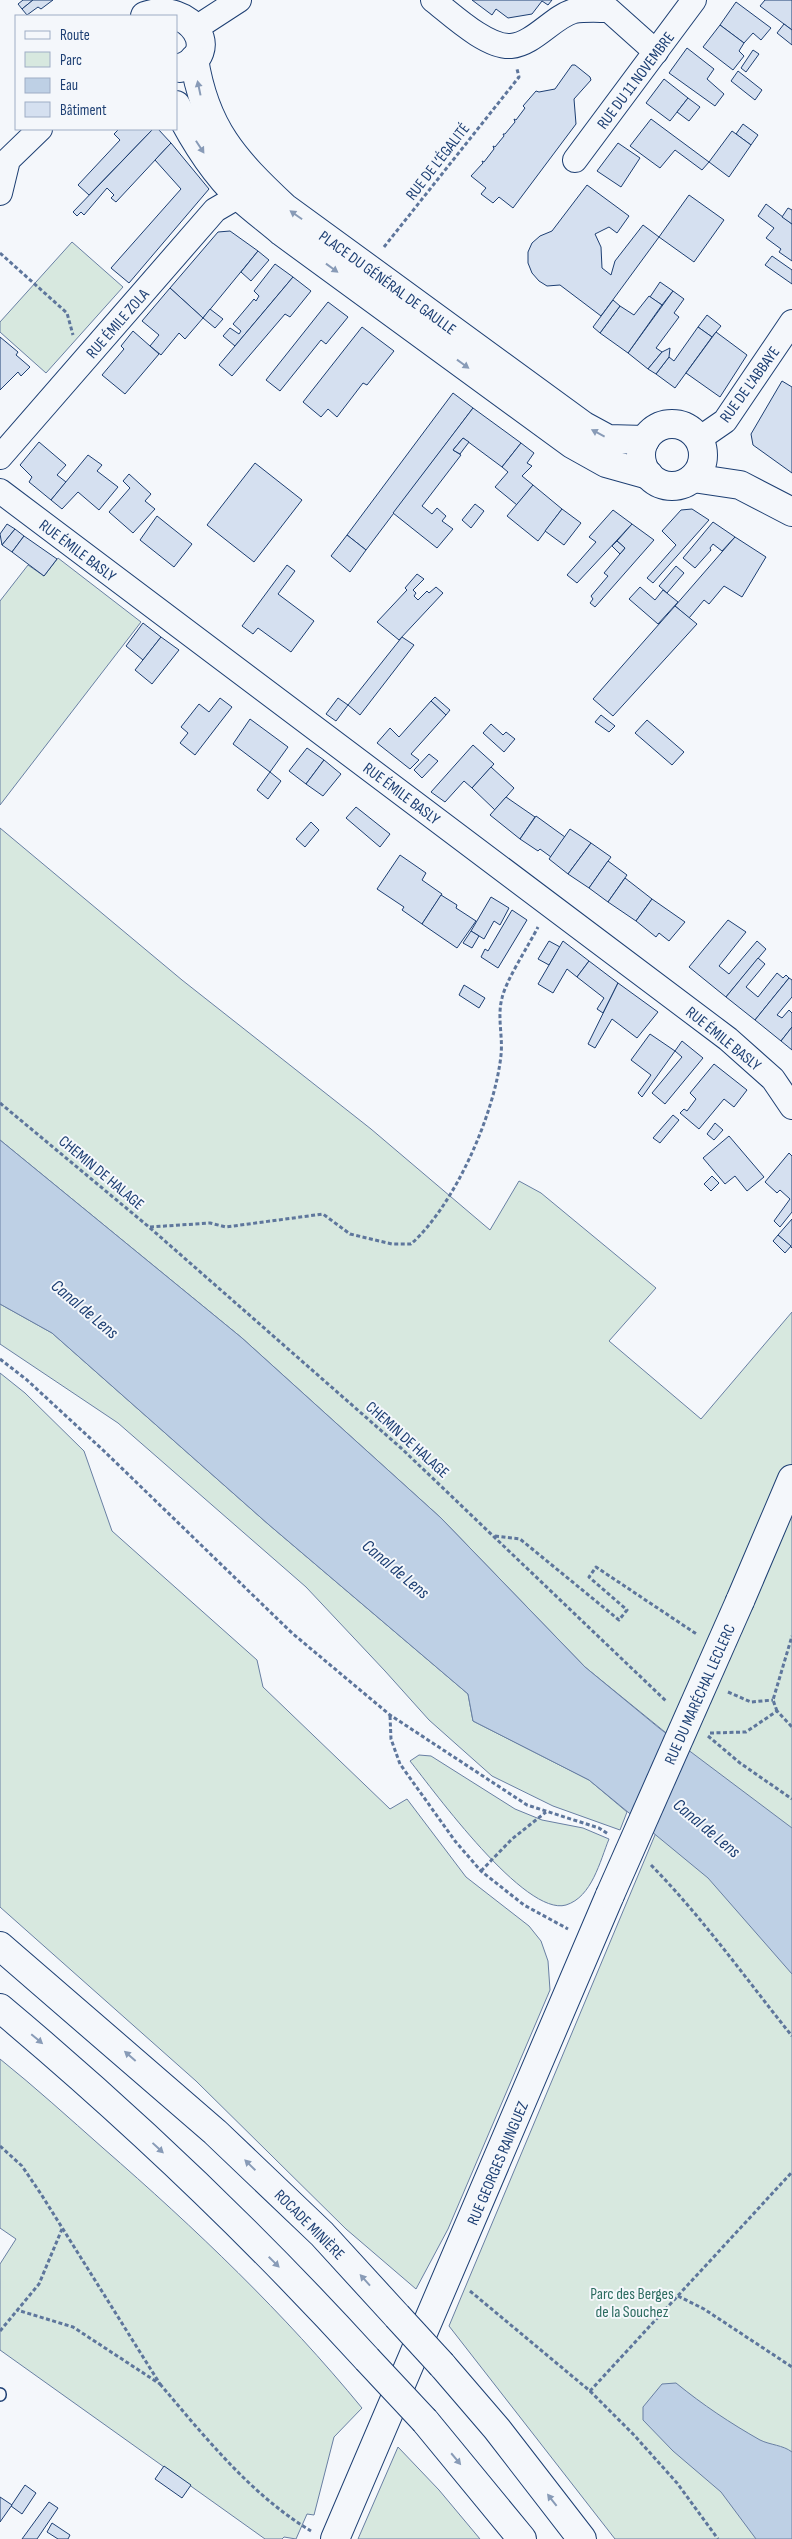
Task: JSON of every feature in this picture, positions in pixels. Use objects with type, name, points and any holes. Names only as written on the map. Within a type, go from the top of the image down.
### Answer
[{"type":"main road","points":[[142,0],[145,15]]},
{"type":"main road","points":[[147,15],[172,3],[186,10],[199,26],[200,49],[185,64]]},
{"type":"main road","name":"PLACE DU GÉNÉRAL DE GAULLE","points":[[185,64],[219,135],[252,177],[284,207],[369,267],[584,426],[608,439],[645,440]]},
{"type":"main road","name":"PLACE DU GÉNÉRAL DE GAULLE","points":[[178,109],[200,148],[239,196],[282,232],[572,444],[606,463],[649,475]]},
{"type":"main road","points":[[700,444],[703,459],[700,469],[693,478],[682,484],[670,486],[658,483],[649,475],[642,458],[645,440],[656,429],[671,424],[687,428],[740,485],[792,512]]},
{"type":"main road","points":[[693,478],[740,485]]},
{"type":"main road","name":"RUE DU MARÉCHAL LECLERC","points":[[658,1787],[792,1479]]},
{"type":"main road","name":"RUE GEORGES RAINGUEZ","points":[[326,2537],[448,2278],[590,1941],[658,1787]]},
{"type":"main road","name":"ROCADE MINIÈRE","points":[[0,1946],[215,2132],[322,2234],[442,2365],[497,2429],[582,2539]]},
{"type":"main road","points":[[0,2008],[68,2065],[185,2173],[325,2313],[425,2421],[522,2539]]},
{"type":"street","points":[[199,26],[239,0]]},
{"type":"street","points":[[433,0],[464,25],[490,41],[511,46],[533,37],[573,11],[615,10],[656,52]]},
{"type":"street","name":"RUE DU 11 NOVEMBRE","points":[[575,160],[694,0]]},
{"type":"street","points":[[0,193],[8,160],[39,130]]},
{"type":"street","name":"RUE ÉMILE ZOLA","points":[[0,456],[215,210],[239,196]]},
{"type":"street","name":"RUE DE L'ABBAYE","points":[[700,444],[726,420],[792,322]]},
{"type":"street","name":"RUE ÉMILE BASLY","points":[[0,491],[728,1039],[773,1079],[792,1107]]},
{"type":"path","name":"RUE DE L’ÉGALITÉ","points":[[369,267],[519,77],[511,46]]},
{"type":"path","points":[[0,253],[67,313],[75,341],[90,353]]},
{"type":"path","points":[[149,1227],[210,1223],[226,1227],[323,1214],[350,1234],[392,1244],[412,1244],[422,1235],[442,1209],[472,1154],[498,1077],[501,1053],[498,1024],[502,997],[538,927],[554,907]]},
{"type":"path","name":"CHEMIN DE HALAGE","points":[[0,1103],[149,1227],[401,1448],[670,1705]]},
{"type":"path","points":[[0,1360],[27,1380],[104,1451],[292,1633],[390,1715],[527,1805],[599,1828],[614,1838]]},
{"type":"path","points":[[495,1536],[520,1539],[620,1620],[627,1610],[589,1577],[596,1567],[719,1649]]},
{"type":"path","points":[[792,1636],[773,1700],[777,1711],[792,1727]]},
{"type":"path","points":[[708,1674],[731,1694],[751,1702],[773,1700]]},
{"type":"path","points":[[777,1711],[746,1732],[704,1733],[740,1763],[792,1799]]},
{"type":"path","points":[[390,1715],[391,1739],[400,1764],[455,1841],[481,1871],[524,1905],[590,1941]]},
{"type":"path","points":[[481,1871],[512,1840],[546,1812]]},
{"type":"path","points":[[645,1859],[690,1906],[724,1952],[792,2036]]},
{"type":"path","points":[[0,2146],[22,2166],[160,2384],[215,2448],[284,2515],[326,2537]]},
{"type":"path","points":[[590,2391],[792,2172]]},
{"type":"path","points":[[0,2332],[39,2284],[62,2229]]},
{"type":"path","points":[[448,2278],[473,2293],[590,2391],[634,2435],[677,2483],[718,2539]]},
{"type":"path","points":[[678,2296],[704,2309],[792,2367]]},
{"type":"path","points":[[17,2310],[73,2327],[160,2384]]},
{"type":"green space","points":[[72,242],[123,287],[46,373],[0,332],[0,322]]},
{"type":"green space","points":[[58,558],[141,622],[0,805],[0,601],[28,565],[44,576]]},
{"type":"green space","name":"Parc des Berges de la Souchez","points":[[0,828],[182,980],[371,1129],[490,1230],[519,1181],[541,1193],[656,1288],[609,1341],[701,1419],[792,1312],[792,2539],[615,2539],[449,2326],[655,1835],[692,1754],[585,1667],[441,1518],[242,1338],[0,1140]]},
{"type":"green space","points":[[0,1304],[52,1333],[268,1524],[468,1694],[473,1721],[589,1780],[627,1812],[620,1830],[553,1806],[492,1776],[429,1720],[306,1587],[118,1423],[0,1344]]},
{"type":"green space","points":[[0,1373],[25,1393],[84,1451],[112,1531],[257,1660],[263,1687],[390,1809],[407,1799],[466,1877],[529,1926],[541,1941],[548,1961],[550,1990],[448,2229],[416,2289],[346,2229],[196,2081],[0,1907]]},
{"type":"green space","points":[[419,1755],[431,1756],[515,1809],[542,1820],[583,1828],[609,1839],[589,1886],[575,1901],[566,1905],[549,1903],[528,1892],[505,1873],[482,1849],[439,1798],[410,1761]]},
{"type":"green space","points":[[0,2059],[138,2179],[205,2241],[302,2339],[362,2408],[334,2437],[314,2515],[307,2514],[296,2539],[284,2537],[282,2539],[265,2539],[0,2350],[0,2264],[16,2239],[0,2228]]},
{"type":"green space","points":[[398,2447],[439,2490],[480,2539],[358,2539]]},
{"type":"water","name":"Canal de Lens","points":[[0,1140],[242,1338],[441,1518],[585,1667],[659,1728],[792,1828],[792,1974],[708,1878],[589,1780],[473,1721],[468,1694],[268,1524],[52,1333],[0,1304]]},
{"type":"water","points":[[676,2383],[749,2434],[764,2442],[792,2452],[792,2539],[756,2539],[721,2492],[673,2451],[643,2420],[643,2407],[662,2384]]},
{"type":"building","points":[[23,0],[33,0],[22,9],[18,4]]},
{"type":"building","points":[[33,0],[53,0],[41,9],[38,7],[27,15],[22,9]]},
{"type":"building","points":[[472,0],[552,0],[548,5],[542,1],[532,14],[508,18],[496,9],[492,15]]},
{"type":"building","points":[[765,0],[792,0],[792,30],[760,6]]},
{"type":"building","points":[[736,2],[771,28],[761,40],[753,33],[744,43],[720,25]]},
{"type":"building","points":[[784,24],[792,30],[792,45],[777,33]]},
{"type":"building","points":[[720,25],[744,43],[739,51],[744,56],[733,70],[703,47]]},
{"type":"building","points":[[687,48],[714,69],[707,79],[724,94],[715,106],[669,73]]},
{"type":"building","points":[[753,50],[759,54],[746,72],[741,68]]},
{"type":"building","points":[[572,65],[575,65],[590,77],[591,80],[574,99],[576,124],[513,208],[499,197],[493,203],[481,194],[486,188],[471,176],[494,149],[493,146],[495,147],[504,136],[503,134],[515,122],[514,119],[516,120],[525,108],[523,106],[536,91],[555,89]]},
{"type":"building","points":[[738,71],[762,90],[755,100],[731,81]]},
{"type":"building","points":[[664,79],[688,98],[670,121],[646,103]]},
{"type":"building","points":[[688,98],[700,107],[689,121],[677,112]]},
{"type":"building","points":[[651,119],[709,162],[702,170],[675,150],[660,168],[630,146]]},
{"type":"building","points":[[743,124],[758,135],[751,145],[736,134]]},
{"type":"building","points":[[118,130],[152,130],[89,195],[78,185],[120,140],[114,134]]},
{"type":"building","points":[[152,130],[159,130],[171,143],[116,202],[111,198],[114,195],[107,188],[84,215],[81,212],[77,216],[73,212]]},
{"type":"building","points":[[732,131],[751,145],[729,177],[709,162]]},
{"type":"building","points":[[171,143],[209,189],[129,283],[111,268],[181,189],[155,160]]},
{"type":"building","points":[[618,143],[640,158],[621,187],[597,171]]},
{"type":"building","points":[[587,185],[629,216],[617,233],[609,227],[595,234],[601,247],[602,268],[611,275],[615,261],[643,225],[659,237],[601,316],[560,285],[547,286],[539,281],[532,273],[528,263],[528,252],[532,243],[540,236],[552,231]]},
{"type":"building","points":[[689,195],[724,220],[694,262],[659,237]]},
{"type":"building","points":[[766,204],[792,224],[792,261],[779,252],[781,249],[766,238],[774,228],[758,216]]},
{"type":"building","points":[[788,208],[792,210],[792,224],[782,217]]},
{"type":"building","points":[[230,231],[258,251],[203,318],[170,288],[218,232]]},
{"type":"building","points":[[258,251],[269,260],[251,281],[241,272]]},
{"type":"building","points":[[772,256],[792,270],[792,284],[765,265]]},
{"type":"building","points":[[275,264],[293,277],[235,346],[223,336],[230,328],[239,334],[241,331],[233,324],[254,299],[256,301],[259,296],[254,291]]},
{"type":"building","points":[[293,277],[311,291],[290,317],[285,314],[232,376],[219,365]]},
{"type":"building","points":[[660,282],[673,291],[662,305],[650,297]]},
{"type":"building","points":[[170,288],[203,318],[185,339],[179,333],[161,355],[150,346],[159,335],[142,321]]},
{"type":"building","points":[[673,291],[684,299],[674,313],[679,317],[656,348],[662,352],[648,369],[628,353]]},
{"type":"building","points":[[649,296],[662,305],[628,353],[600,333],[620,306],[634,315]]},
{"type":"building","points":[[613,300],[620,306],[600,333],[593,327]]},
{"type":"building","points":[[328,302],[348,317],[326,344],[321,340],[280,391],[266,380]]},
{"type":"building","points":[[210,309],[223,319],[215,328],[203,318]]},
{"type":"building","points":[[707,315],[721,326],[712,337],[698,327]]},
{"type":"building","points":[[362,327],[394,351],[367,385],[363,383],[337,417],[328,409],[321,417],[303,402]]},
{"type":"building","points":[[698,327],[712,337],[675,388],[656,374],[669,357],[674,361]]},
{"type":"building","points":[[133,331],[159,354],[125,394],[102,375],[124,349],[121,346]]},
{"type":"building","points":[[716,332],[747,355],[720,397],[686,373]]},
{"type":"building","points":[[0,337],[18,352],[16,355],[30,367],[21,376],[18,372],[0,390]]},
{"type":"building","points":[[670,348],[669,357],[656,374],[648,369],[662,352]]},
{"type":"building","points":[[782,381],[792,387],[792,473],[753,445],[751,434]]},
{"type":"building","points":[[453,393],[473,408],[366,550],[347,535]]},
{"type":"building","points":[[473,408],[521,443],[502,467],[463,438],[453,450],[461,455],[422,506],[432,514],[437,508],[446,516],[442,521],[453,529],[437,548],[393,513]]},
{"type":"building","points":[[463,438],[469,442],[460,454],[453,450]]},
{"type":"building","points":[[39,442],[66,465],[57,475],[66,482],[51,500],[29,482],[32,477],[20,465]]},
{"type":"building","points":[[521,443],[534,453],[527,463],[532,466],[522,476],[533,485],[517,505],[495,487],[508,472],[502,467]]},
{"type":"building","points":[[88,455],[102,465],[97,471],[118,487],[99,510],[78,492],[62,509],[51,500]]},
{"type":"building","points":[[255,463],[302,500],[254,562],[207,525]]},
{"type":"building","points":[[129,474],[151,494],[145,501],[155,509],[133,533],[109,512],[130,488],[123,481]]},
{"type":"building","points":[[533,485],[562,509],[538,541],[507,516]]},
{"type":"building","points":[[475,504],[484,511],[471,528],[462,520]]},
{"type":"building","points":[[562,509],[581,523],[564,545],[545,531]]},
{"type":"building","points":[[692,509],[709,520],[653,583],[647,578],[676,545],[662,531],[681,510]]},
{"type":"building","points":[[613,510],[632,524],[577,583],[567,575],[596,542],[589,537]]},
{"type":"building","points":[[157,516],[192,544],[174,567],[140,540]]},
{"type":"building","points":[[713,522],[735,537],[722,551],[713,544],[710,548],[711,550],[695,568],[683,558]]},
{"type":"building","points":[[7,524],[15,529],[2,545],[0,534]]},
{"type":"building","points":[[632,524],[654,540],[595,607],[590,603],[593,599],[591,596],[608,576],[604,573],[625,548],[617,541]]},
{"type":"building","points":[[15,529],[24,536],[12,552],[2,545]]},
{"type":"building","points":[[347,535],[366,550],[350,572],[331,556]]},
{"type":"building","points":[[24,536],[57,559],[44,576],[12,552]]},
{"type":"building","points":[[735,537],[766,557],[742,597],[724,586],[709,604],[704,600],[689,618],[675,606]]},
{"type":"building","points":[[617,541],[625,548],[620,554],[612,546]]},
{"type":"building","points":[[287,565],[295,571],[278,594],[314,621],[291,652],[258,628],[253,634],[242,626]]},
{"type":"building","points":[[676,566],[684,573],[667,593],[659,586]]},
{"type":"building","points":[[417,574],[424,579],[413,590],[416,593],[414,596],[418,600],[427,591],[429,593],[436,587],[443,593],[399,640],[377,622],[407,590],[405,588]]},
{"type":"building","points":[[640,587],[655,600],[663,590],[678,602],[658,624],[629,599]]},
{"type":"building","points":[[675,606],[697,624],[613,716],[593,699]]},
{"type":"building","points":[[143,623],[161,637],[143,660],[126,646]]},
{"type":"building","points":[[161,637],[179,650],[152,684],[135,670]]},
{"type":"building","points":[[402,637],[414,645],[360,715],[348,705]]},
{"type":"building","points":[[435,697],[450,710],[446,715],[431,701]]},
{"type":"building","points":[[220,698],[232,707],[195,755],[180,743],[188,733],[181,727],[199,704],[209,712]]},
{"type":"building","points":[[338,698],[348,705],[336,721],[326,714]]},
{"type":"building","points":[[431,701],[446,715],[411,754],[419,760],[410,769],[377,743],[390,728],[399,737]]},
{"type":"building","points":[[601,715],[615,726],[609,732],[595,722]]},
{"type":"building","points":[[250,719],[288,747],[270,772],[233,744]]},
{"type":"building","points":[[647,720],[684,752],[672,765],[635,733]]},
{"type":"building","points":[[491,724],[503,735],[506,732],[515,739],[504,752],[483,733]]},
{"type":"building","points":[[473,745],[494,764],[472,788],[464,781],[445,802],[431,792]]},
{"type":"building","points":[[307,748],[324,760],[306,784],[289,771]]},
{"type":"building","points":[[429,754],[438,761],[422,778],[414,770]]},
{"type":"building","points":[[324,760],[341,774],[323,796],[306,784]]},
{"type":"building","points":[[491,767],[514,788],[495,810],[472,788]]},
{"type":"building","points":[[270,772],[281,781],[268,799],[257,790]]},
{"type":"building","points":[[506,797],[535,817],[520,839],[490,815]]},
{"type":"building","points":[[356,807],[390,834],[380,847],[346,818]]},
{"type":"building","points":[[536,816],[565,837],[551,857],[520,839]]},
{"type":"building","points":[[311,822],[319,830],[305,847],[296,839]]},
{"type":"building","points":[[570,829],[591,843],[568,874],[549,859]]},
{"type":"building","points":[[591,843],[611,857],[589,888],[568,874]]},
{"type":"building","points":[[400,855],[426,873],[422,880],[442,894],[422,924],[402,910],[404,907],[377,889]]},
{"type":"building","points":[[608,861],[627,875],[608,902],[589,888]]},
{"type":"building","points":[[625,878],[652,899],[636,921],[608,902]]},
{"type":"building","points":[[441,895],[457,905],[456,908],[476,921],[457,948],[422,924]]},
{"type":"building","points":[[491,897],[509,908],[500,925],[494,921],[484,939],[471,931]]},
{"type":"building","points":[[652,899],[685,922],[669,941],[659,933],[656,937],[636,921]]},
{"type":"building","points":[[512,910],[527,920],[498,968],[481,957],[485,949],[488,951]]},
{"type":"building","points":[[728,920],[746,932],[719,966],[729,974],[757,941],[766,949],[726,997],[689,967]]},
{"type":"building","points":[[471,931],[479,936],[472,948],[463,943]]},
{"type":"building","points":[[549,941],[560,947],[549,965],[538,959]]},
{"type":"building","points":[[563,941],[589,961],[577,977],[567,969],[553,993],[538,984]]},
{"type":"building","points":[[758,958],[765,964],[746,987],[758,997],[777,973],[783,978],[786,975],[789,978],[755,1020],[726,997]]},
{"type":"building","points":[[589,961],[618,983],[603,1013],[597,1009],[604,998],[577,977]]},
{"type":"building","points":[[789,978],[792,980],[792,997],[777,1015],[782,1018],[789,1010],[792,1013],[792,1027],[781,1041],[755,1020]]},
{"type":"building","points":[[618,983],[658,1012],[637,1038],[612,1019],[595,1048],[588,1044]]},
{"type":"building","points":[[464,985],[485,998],[479,1008],[459,995]]},
{"type":"building","points":[[792,1027],[792,1050],[781,1041]]},
{"type":"building","points":[[650,1034],[675,1051],[642,1097],[638,1093],[651,1075],[631,1060]]},
{"type":"building","points":[[682,1041],[703,1058],[665,1104],[652,1093],[682,1057],[675,1051]]},
{"type":"building","points":[[714,1064],[747,1090],[734,1107],[724,1099],[699,1129],[680,1113],[684,1109],[687,1111],[696,1099],[690,1093]]},
{"type":"building","points":[[673,1115],[679,1120],[660,1143],[653,1138]]},
{"type":"building","points":[[715,1123],[723,1130],[714,1140],[707,1134]]},
{"type":"building","points":[[729,1136],[764,1177],[747,1191],[735,1176],[725,1184],[703,1158]]},
{"type":"building","points":[[789,1153],[792,1156],[792,1212],[780,1227],[774,1221],[790,1199],[780,1190],[777,1193],[765,1182]]},
{"type":"building","points":[[712,1176],[719,1183],[711,1191],[704,1184]]},
{"type":"building","points":[[792,1219],[792,1248],[778,1235]]},
{"type":"building","points":[[778,1235],[791,1246],[785,1253],[773,1241]]},
{"type":"building","points":[[164,2466],[191,2485],[182,2498],[155,2479]]},
{"type":"building","points":[[25,2485],[36,2493],[22,2514],[11,2506]]},
{"type":"building","points":[[0,2497],[12,2505],[0,2522]]},
{"type":"building","points":[[49,2502],[58,2508],[37,2539],[22,2539]]},
{"type":"building","points":[[52,2523],[70,2535],[68,2539],[58,2539],[47,2532]]}]
